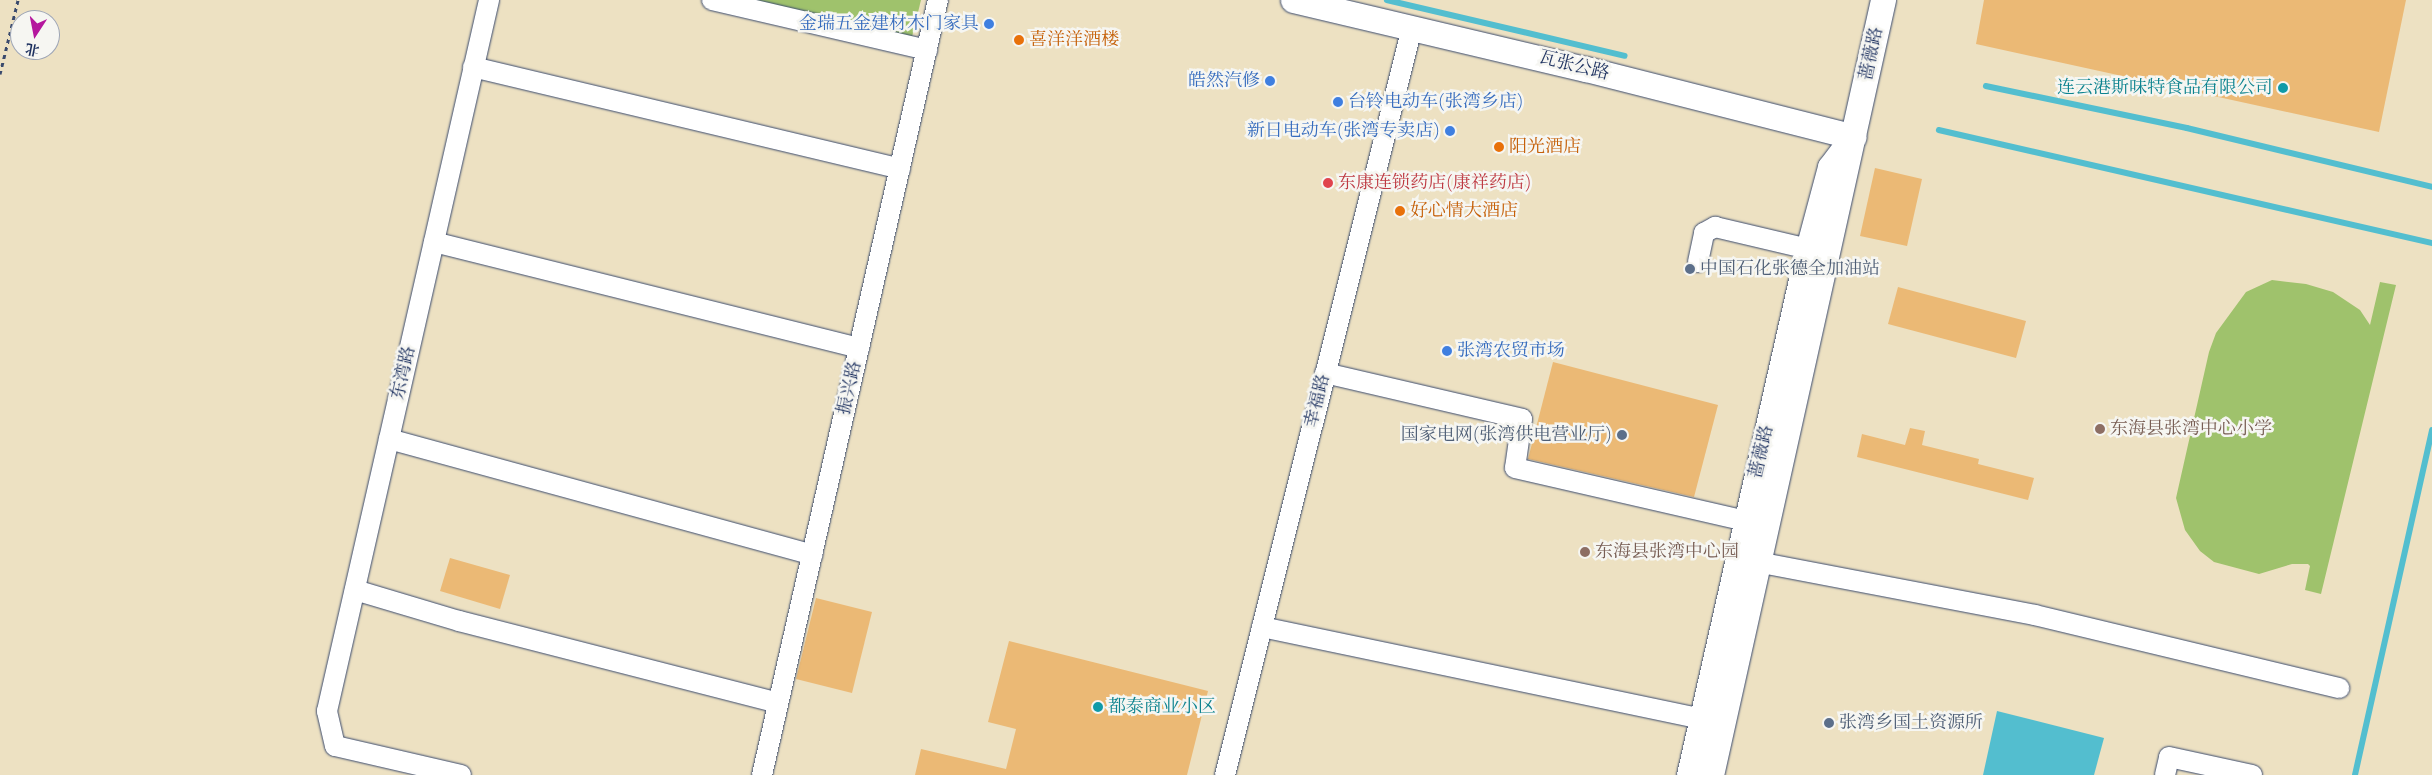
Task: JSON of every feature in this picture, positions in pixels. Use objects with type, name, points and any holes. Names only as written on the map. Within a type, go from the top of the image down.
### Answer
[{"type":"main road","name":"瓦张公路","points":[[1293,0],[1854,137]]},
{"type":"main road","name":"蔷薇路","points":[[1711,775],[1883,0]]},
{"type":"main road","name":"蔷薇路","points":[[1689,775],[1808,249],[1830,167],[1854,137]]},
{"type":"street","name":"东湾路","points":[[461,775],[335,746],[327,711],[489,0]]},
{"type":"street","points":[[712,0],[927,50]]},
{"type":"street","name":"振兴路","points":[[762,775],[938,0]]},
{"type":"street","name":"幸福路","points":[[1225,775],[1412,28]]},
{"type":"street","points":[[473,67],[900,169]]},
{"type":"street","points":[[1698,262],[1704,233],[1716,228],[1808,249]]},
{"type":"street","points":[[434,242],[859,348]]},
{"type":"street","points":[[1325,373],[1522,419],[1515,468],[1746,521]]},
{"type":"street","points":[[389,439],[812,555]]},
{"type":"street","points":[[1758,562],[2035,615],[2339,688]]},
{"type":"street","points":[[354,590],[459,622],[778,703]]},
{"type":"street","points":[[1262,626],[1701,720]]},
{"type":"street","points":[[2164,775],[2169,757],[2252,775]]},
{"type":"path","points":[[0,74],[18,0]]},
{"type":"green space","points":[[746,0],[921,0],[911,41]]},
{"type":"green space","points":[[2272,280],[2306,284],[2333,292],[2360,310],[2370,325],[2380,282],[2396,285],[2321,594],[2305,590],[2310,566],[2308,564],[2292,564],[2259,574],[2214,562],[2200,551],[2185,530],[2176,498],[2209,352],[2216,333],[2246,292]]},
{"type":"water","points":[[1997,711],[2104,738],[2094,775],[1983,775]]},
{"type":"building","name":"连云港斯味特食品有限公司","points":[[1984,0],[2406,0],[2379,132],[1976,44]]},
{"type":"building","points":[[1875,168],[1922,179],[1907,246],[1860,236]]},
{"type":"building","points":[[1898,287],[2026,321],[2016,358],[1888,324]]},
{"type":"building","name":"国家电网(张湾供电营业厅)","points":[[1553,362],[1718,405],[1694,497],[1528,459]]},
{"type":"building","points":[[1910,428],[1925,431],[1922,445],[1979,459],[1978,464],[2034,478],[2028,500],[1857,457],[1862,434],[1905,445]]},
{"type":"building","points":[[450,558],[510,575],[500,609],[440,591]]},
{"type":"building","points":[[816,598],[872,612],[852,693],[796,679]]},
{"type":"building","name":"都泰商业小区","points":[[1009,641],[1208,691],[1187,775],[915,775],[921,749],[1006,769],[1016,729],[988,722]]},
{"type":"waterway","points":[[1387,0],[1625,56]]},
{"type":"waterway","points":[[1986,86],[2187,128],[2432,187]]},
{"type":"waterway","points":[[1939,130],[2432,243]]},
{"type":"waterway","points":[[2355,775],[2432,430]]},
{"type":"place","name":"金瑞五金建材木门家具","points":[[989,24]]},
{"type":"place","name":"喜洋洋酒楼","points":[[1019,40]]},
{"type":"place","name":"皓然汽修","points":[[1270,81]]},
{"type":"place","name":"连云港斯味特食品有限公司","points":[[2283,88]]},
{"type":"place","name":"台铃电动车(张湾乡店)","points":[[1338,102]]},
{"type":"place","name":"新日电动车(张湾专卖店)","points":[[1450,131]]},
{"type":"place","name":"阳光酒店","points":[[1499,147]]},
{"type":"place","name":"东康连锁药店(康祥药店)","points":[[1328,183]]},
{"type":"place","name":"好心情大酒店","points":[[1400,211]]},
{"type":"place","name":"中国石化张德全加油站","points":[[1690,269]]},
{"type":"place","name":"张湾农贸市场","points":[[1447,351]]},
{"type":"place","name":"东海县张湾中心小学","points":[[2100,429]]},
{"type":"place","name":"国家电网(张湾供电营业厅)","points":[[1622,435]]},
{"type":"place","name":"东海县张湾中心园","points":[[1585,552]]},
{"type":"place","name":"都泰商业小区","points":[[1098,707]]},
{"type":"place","name":"张湾乡国土资源所","points":[[1829,723]]}]
